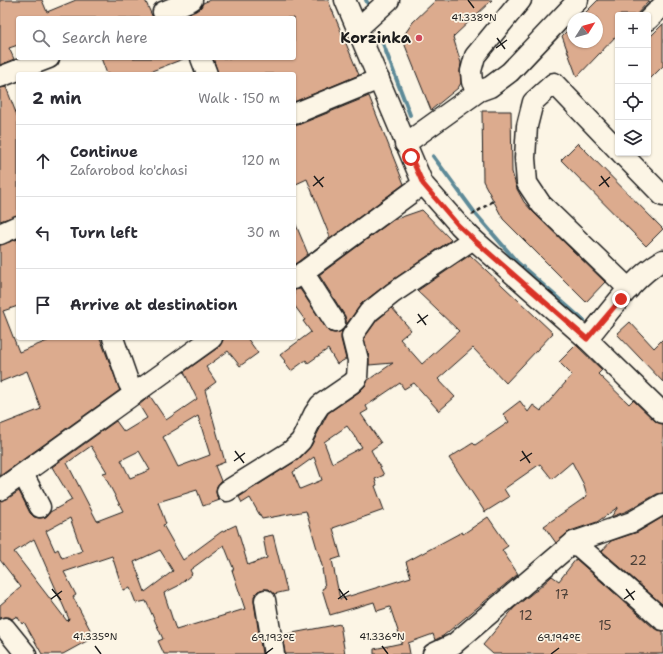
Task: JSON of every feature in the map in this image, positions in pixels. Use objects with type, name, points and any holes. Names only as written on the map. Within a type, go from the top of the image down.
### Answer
[{"type":"street","points":[[163,12],[192,0]]},
{"type":"street","points":[[345,0],[423,184],[458,225],[587,339],[663,413]]},
{"type":"street","points":[[358,29],[389,0]]},
{"type":"street","points":[[479,91],[472,82],[471,71],[475,56],[521,0]]},
{"type":"street","points":[[405,144],[479,91],[490,87],[510,72],[578,0]]},
{"type":"street","points":[[651,17],[663,5]]},
{"type":"street","points":[[0,78],[44,60]]},
{"type":"street","points":[[202,60],[206,72]]},
{"type":"street","points":[[296,113],[379,79]]},
{"type":"street","points":[[615,147],[554,83],[533,102],[527,126],[525,158],[527,183],[541,204],[629,289]]},
{"type":"street","points":[[624,156],[663,196]]},
{"type":"street","points":[[335,322],[299,276],[423,184]]},
{"type":"street","points":[[0,234],[16,227]]},
{"type":"street","points":[[227,491],[291,451],[301,441],[314,414],[320,406],[352,383],[356,378],[358,360],[352,336],[362,319],[393,293],[473,239]]},
{"type":"street","points":[[587,339],[629,289],[651,267],[663,260]]},
{"type":"street","points":[[114,340],[129,384]]},
{"type":"street","points":[[0,490],[209,340]]},
{"type":"street","points":[[23,474],[40,507]]},
{"type":"street","points":[[433,654],[460,649],[574,542],[632,522],[663,504]]},
{"type":"street","points":[[574,542],[663,620]]},
{"type":"street","points":[[265,600],[274,654]]},
{"type":"street","points":[[5,628],[26,654]]},
{"type":"path","points":[[458,225],[493,201]]},
{"type":"building","points":[[0,0],[42,0],[47,12],[76,0],[145,0],[152,16],[16,16],[16,46],[9,48],[14,59],[0,65]]},
{"type":"building","points":[[210,0],[328,0],[359,75],[296,101],[296,72],[217,72],[214,60],[296,60],[296,16],[184,16],[196,11],[203,3]]},
{"type":"building","points":[[436,0],[492,0],[453,37],[461,63],[461,83],[458,88],[431,110],[402,38],[413,22]]},
{"type":"building","points":[[598,0],[650,0],[639,12],[615,12],[615,37],[577,77],[562,36],[567,31],[567,48],[603,48],[603,12],[586,12]]},
{"type":"building","points":[[663,24],[663,66],[651,78],[651,48],[651,36]]},
{"type":"building","points":[[102,60],[180,60],[149,72],[106,72]]},
{"type":"building","points":[[6,87],[16,113],[16,216],[0,221],[0,88]]},
{"type":"building","points":[[369,96],[404,184],[312,252],[330,237],[307,179],[296,184],[296,125]]},
{"type":"building","points":[[482,111],[511,111],[512,172],[517,189],[524,202],[605,282],[586,302],[503,219],[483,181]]},
{"type":"building","points":[[578,143],[663,229],[646,246],[561,160]]},
{"type":"building","points":[[422,210],[451,240],[362,303],[346,325],[345,316],[319,275],[393,220]]},
{"type":"building","points":[[296,225],[308,254],[296,263]]},
{"type":"building","points":[[16,240],[16,307],[3,311],[19,352],[50,340],[101,340],[120,390],[0,476],[0,425],[41,409],[27,371],[0,382],[0,245]]},
{"type":"building","points":[[470,255],[553,333],[506,383],[473,348],[438,379],[455,397],[439,411],[414,383],[404,389],[400,383],[366,406],[368,410],[361,414],[381,443],[371,450],[384,475],[375,479],[377,485],[375,486],[384,510],[333,528],[341,557],[332,560],[340,599],[411,577],[406,562],[462,532],[463,534],[488,517],[508,546],[502,550],[518,574],[443,636],[435,640],[433,634],[408,643],[410,654],[374,654],[374,649],[402,643],[390,607],[377,611],[374,602],[330,615],[322,589],[325,587],[323,569],[306,511],[262,519],[250,498],[242,503],[239,497],[299,459],[311,446],[328,413],[359,392],[368,380],[393,363],[369,365],[369,357],[364,338],[377,320],[392,308],[411,330],[400,339],[422,364],[459,331],[417,291]],"holes":[[[347,426],[362,447],[332,463],[324,442]],[[314,457],[322,480],[300,489],[293,472]]]},
{"type":"building","points":[[300,289],[329,332],[335,333],[342,331],[341,339],[346,359],[337,364],[328,349],[308,363],[306,360],[291,371],[284,362],[285,361],[280,355],[311,332],[303,321],[305,320],[296,308],[296,290]]},
{"type":"building","points":[[630,322],[654,348],[663,339],[663,382],[617,334]]},
{"type":"building","points":[[223,340],[248,340],[258,353],[240,366],[228,351],[206,367],[216,382],[205,390],[225,462],[215,466],[221,481],[217,486],[216,492],[217,497],[220,500],[203,506],[197,490],[158,502],[166,524],[163,525],[183,560],[221,532],[236,525],[248,565],[267,558],[263,537],[273,535],[287,591],[274,594],[269,589],[264,589],[258,591],[254,596],[262,654],[164,654],[158,641],[163,639],[146,601],[136,603],[130,588],[123,590],[112,556],[64,572],[76,595],[73,597],[94,637],[63,654],[42,654],[24,622],[22,624],[17,616],[12,619],[9,617],[0,618],[0,605],[21,587],[0,560],[0,501],[7,499],[19,491],[30,513],[34,517],[40,518],[46,517],[50,512],[72,500],[52,467],[116,421],[124,432],[147,418],[139,405],[150,396],[166,420],[197,399],[184,372],[219,347]],"holes":[[[198,416],[210,455],[178,467],[163,437]],[[91,446],[107,472],[103,473],[123,511],[97,521],[67,463]],[[139,451],[150,470],[130,478],[121,460]],[[70,518],[82,551],[62,558],[58,549],[55,551],[46,531]],[[34,539],[69,619],[67,621],[14,552]],[[224,545],[234,570],[232,570],[245,609],[176,630],[164,593],[178,586],[192,574],[190,570]],[[160,550],[173,571],[145,592],[134,562]]]},
{"type":"building","points":[[576,345],[602,370],[598,374],[629,404],[633,400],[655,421],[663,424],[663,493],[657,494],[627,511],[611,517],[618,507],[597,522],[570,531],[556,543],[544,526],[587,496],[583,483],[572,462],[552,479],[540,464],[504,489],[509,497],[485,512],[449,458],[473,443],[475,445],[509,422],[503,414],[520,401],[528,412],[533,405],[541,411],[572,375],[559,362]]},
{"type":"building","points":[[663,517],[663,605],[602,551],[611,541],[638,532]]},
{"type":"building","points":[[576,559],[655,629],[663,631],[663,654],[493,654],[483,645],[514,608],[552,576],[559,581]]},
{"type":"building","points":[[340,624],[345,654],[285,654],[282,635]]},
{"type":"waterway","points":[[366,0],[370,9]]},
{"type":"waterway","points":[[382,41],[410,115]]},
{"type":"waterway","points":[[433,156],[475,213],[517,262],[584,321]]},
{"type":"place","name":"Korzinka","points":[[419,38]]},
{"type":"route","points":[[411,157],[423,184],[458,225],[587,339],[621,299]]}]
